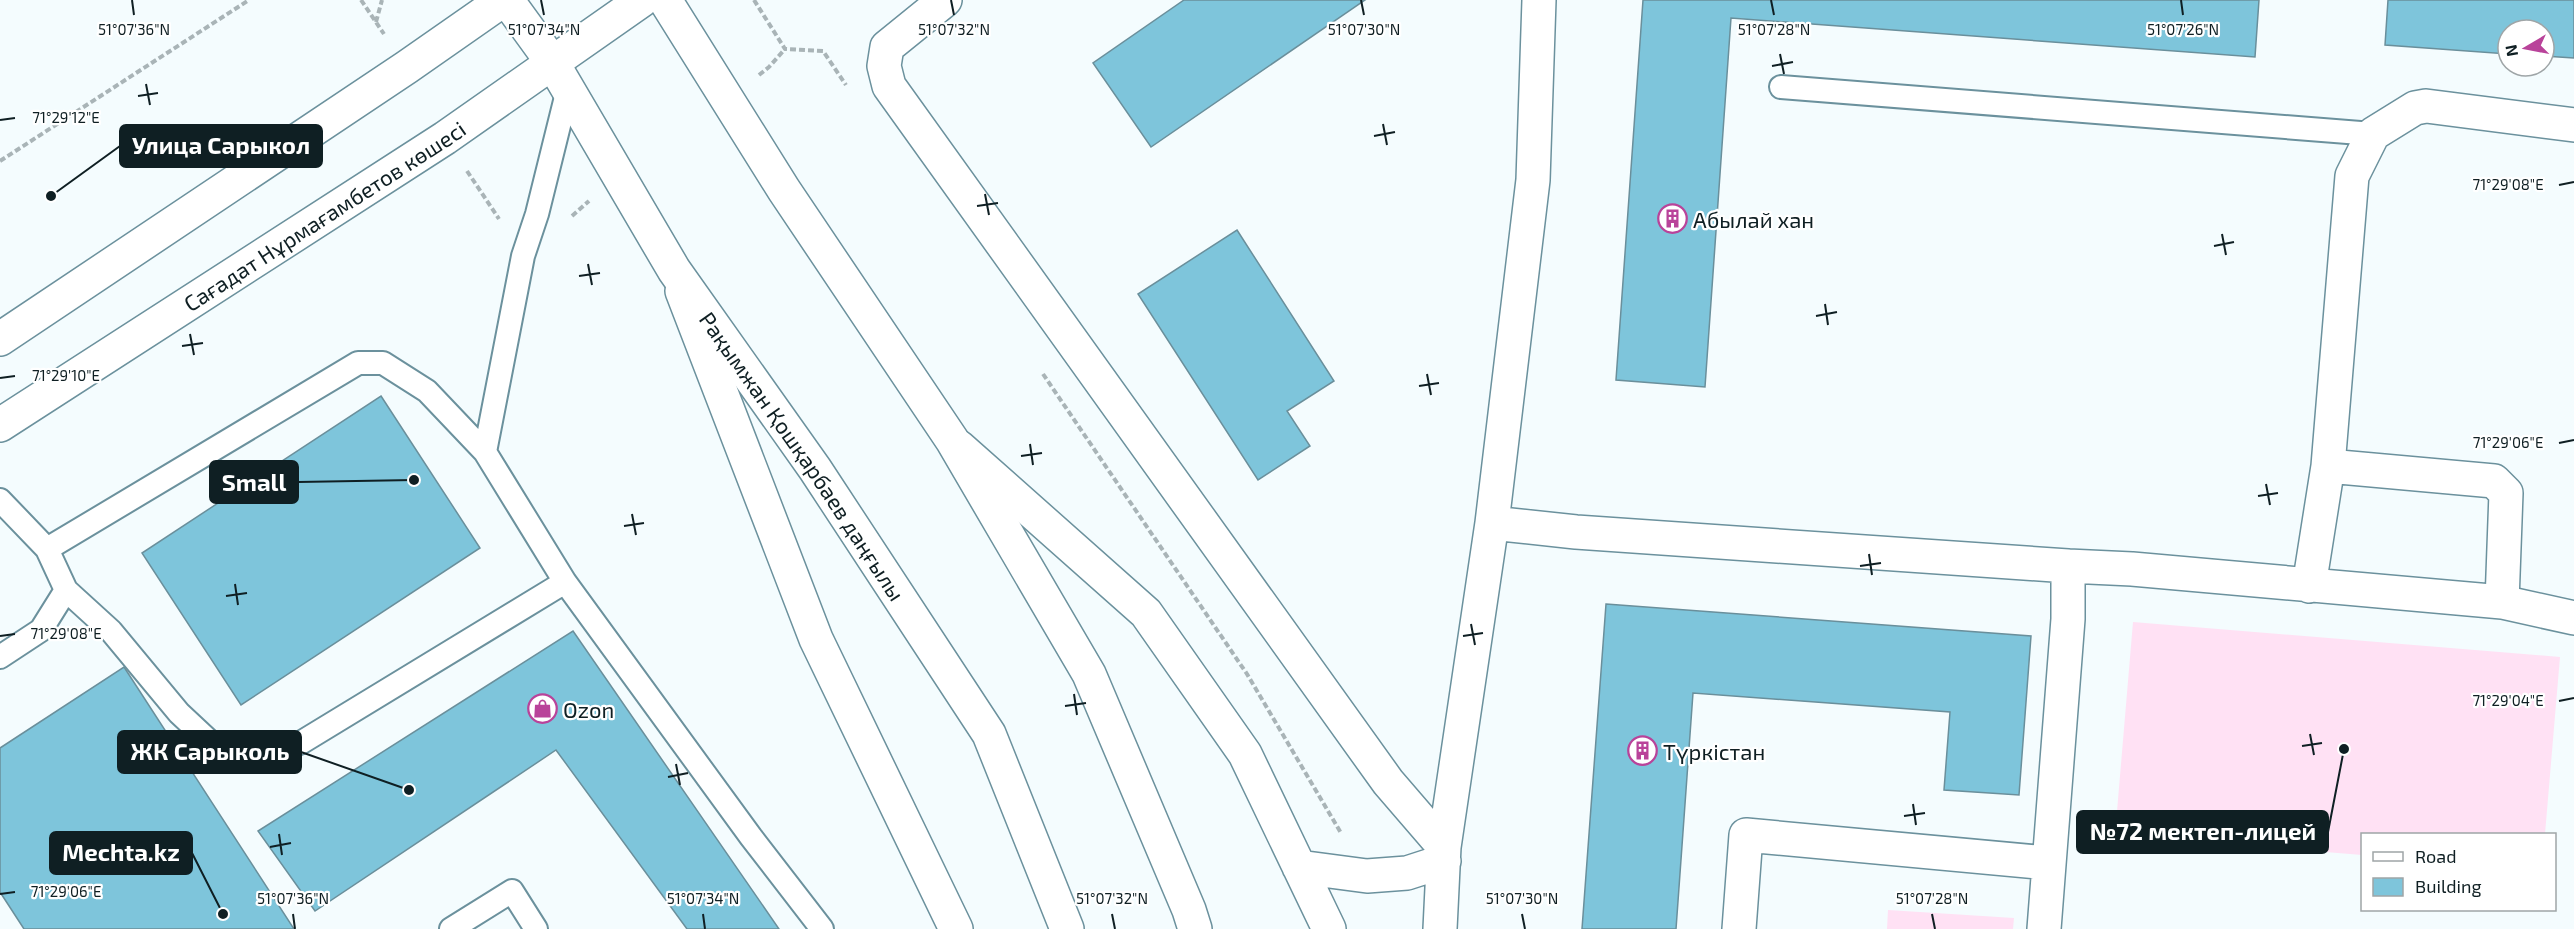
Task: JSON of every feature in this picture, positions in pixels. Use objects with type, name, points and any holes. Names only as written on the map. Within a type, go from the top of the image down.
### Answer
[{"type":"street","name":"Рақымжан Қошқарбаев даңғылы","points":[[505,0],[552,62],[674,270],[815,469],[989,734],[1067,929]]},
{"type":"street","points":[[0,339],[505,0]]},
{"type":"street","name":"Сағадат Нұрмағамбетов көшесі","points":[[0,425],[445,138],[642,0]]},
{"type":"street","points":[[665,0],[784,190],[952,440],[1089,674],[1190,910],[1195,929]]},
{"type":"street","points":[[945,0],[887,48],[884,66],[889,86],[1388,782],[1444,854]]},
{"type":"street","points":[[1440,929],[1444,854],[1492,523],[1533,180],[1539,0]]},
{"type":"street","points":[[2309,586],[2328,466],[2352,176],[2373,134],[2415,108],[2426,106],[2574,125]]},
{"type":"street","points":[[674,270],[816,639],[950,927]]},
{"type":"street","points":[[952,440],[1146,613],[1245,754],[1329,929]]},
{"type":"street","points":[[2328,466],[2494,482],[2506,493],[2502,602]]},
{"type":"street","points":[[1492,523],[1576,532],[2132,569],[2502,602],[2574,618]]},
{"type":"street","points":[[2044,929],[2068,619],[2068,566]]},
{"type":"street","points":[[1739,929],[1746,835],[2048,863]]},
{"type":"street","points":[[1299,867],[1366,876],[1407,873],[1444,854]]},
{"type":"lane","points":[[1781,87],[2373,134]]},
{"type":"lane","points":[[485,452],[523,256],[537,214],[568,89]]},
{"type":"lane","points":[[47,549],[358,363],[383,363],[428,391],[485,452],[565,582],[751,837],[822,929]]},
{"type":"lane","points":[[0,500],[47,549],[66,590],[111,632],[179,713],[225,756],[254,761],[302,742],[565,582]]},
{"type":"lane","points":[[0,657],[41,630],[66,590]]},
{"type":"lane","points":[[451,929],[512,891],[536,929]]},
{"type":"path","points":[[0,161],[249,0]]},
{"type":"path","points":[[361,0],[376,22],[382,0]]},
{"type":"path","points":[[754,0],[785,49],[824,51],[852,93]]},
{"type":"path","points":[[1039,368],[1248,674],[1366,876]]},
{"type":"shaded area","points":[[2133,622],[2560,657],[2545,833],[2361,833],[2361,855],[2115,835]]},
{"type":"shaded area","points":[[1888,910],[2014,918],[2013,929],[1887,929]]},
{"type":"building","points":[[1184,0],[1365,0],[1151,147],[1093,63]]},
{"type":"building","name":"Абылай хан","points":[[1643,0],[2259,0],[2255,57],[1731,18],[1705,387],[1616,380]]},
{"type":"building","points":[[2388,0],[2574,0],[2574,58],[2556,57],[2556,18],[2496,18],[2496,53],[2385,45]]},
{"type":"building","points":[[1237,230],[1334,381],[1287,411],[1310,446],[1258,480],[1138,294]]},
{"type":"building","points":[[381,396],[480,548],[241,705],[142,553]]},
{"type":"building","name":"Түркістан","points":[[1606,604],[2031,636],[2019,795],[1944,790],[1950,712],[1693,693],[1676,929],[1582,929]]},
{"type":"building","points":[[573,631],[779,929],[687,929],[556,750],[315,911],[258,831]]},
{"type":"building","points":[[124,667],[294,929],[24,929],[0,892],[0,748]]},
{"type":"place","name":"Улица Сарыкол","points":[[51,196]]},
{"type":"place","name":"Абылай хан","points":[[1672,219]]},
{"type":"place","name":"Small","points":[[414,480]]},
{"type":"place","name":"Ozon","points":[[542,709]]},
{"type":"place","name":"№72 мектеп-лицей","points":[[2344,749]]},
{"type":"place","name":"Түркістан","points":[[1642,751]]},
{"type":"place","name":"ЖК Сарыколь","points":[[409,790]]},
{"type":"place","name":"Mechta.kz","points":[[223,914]]}]
